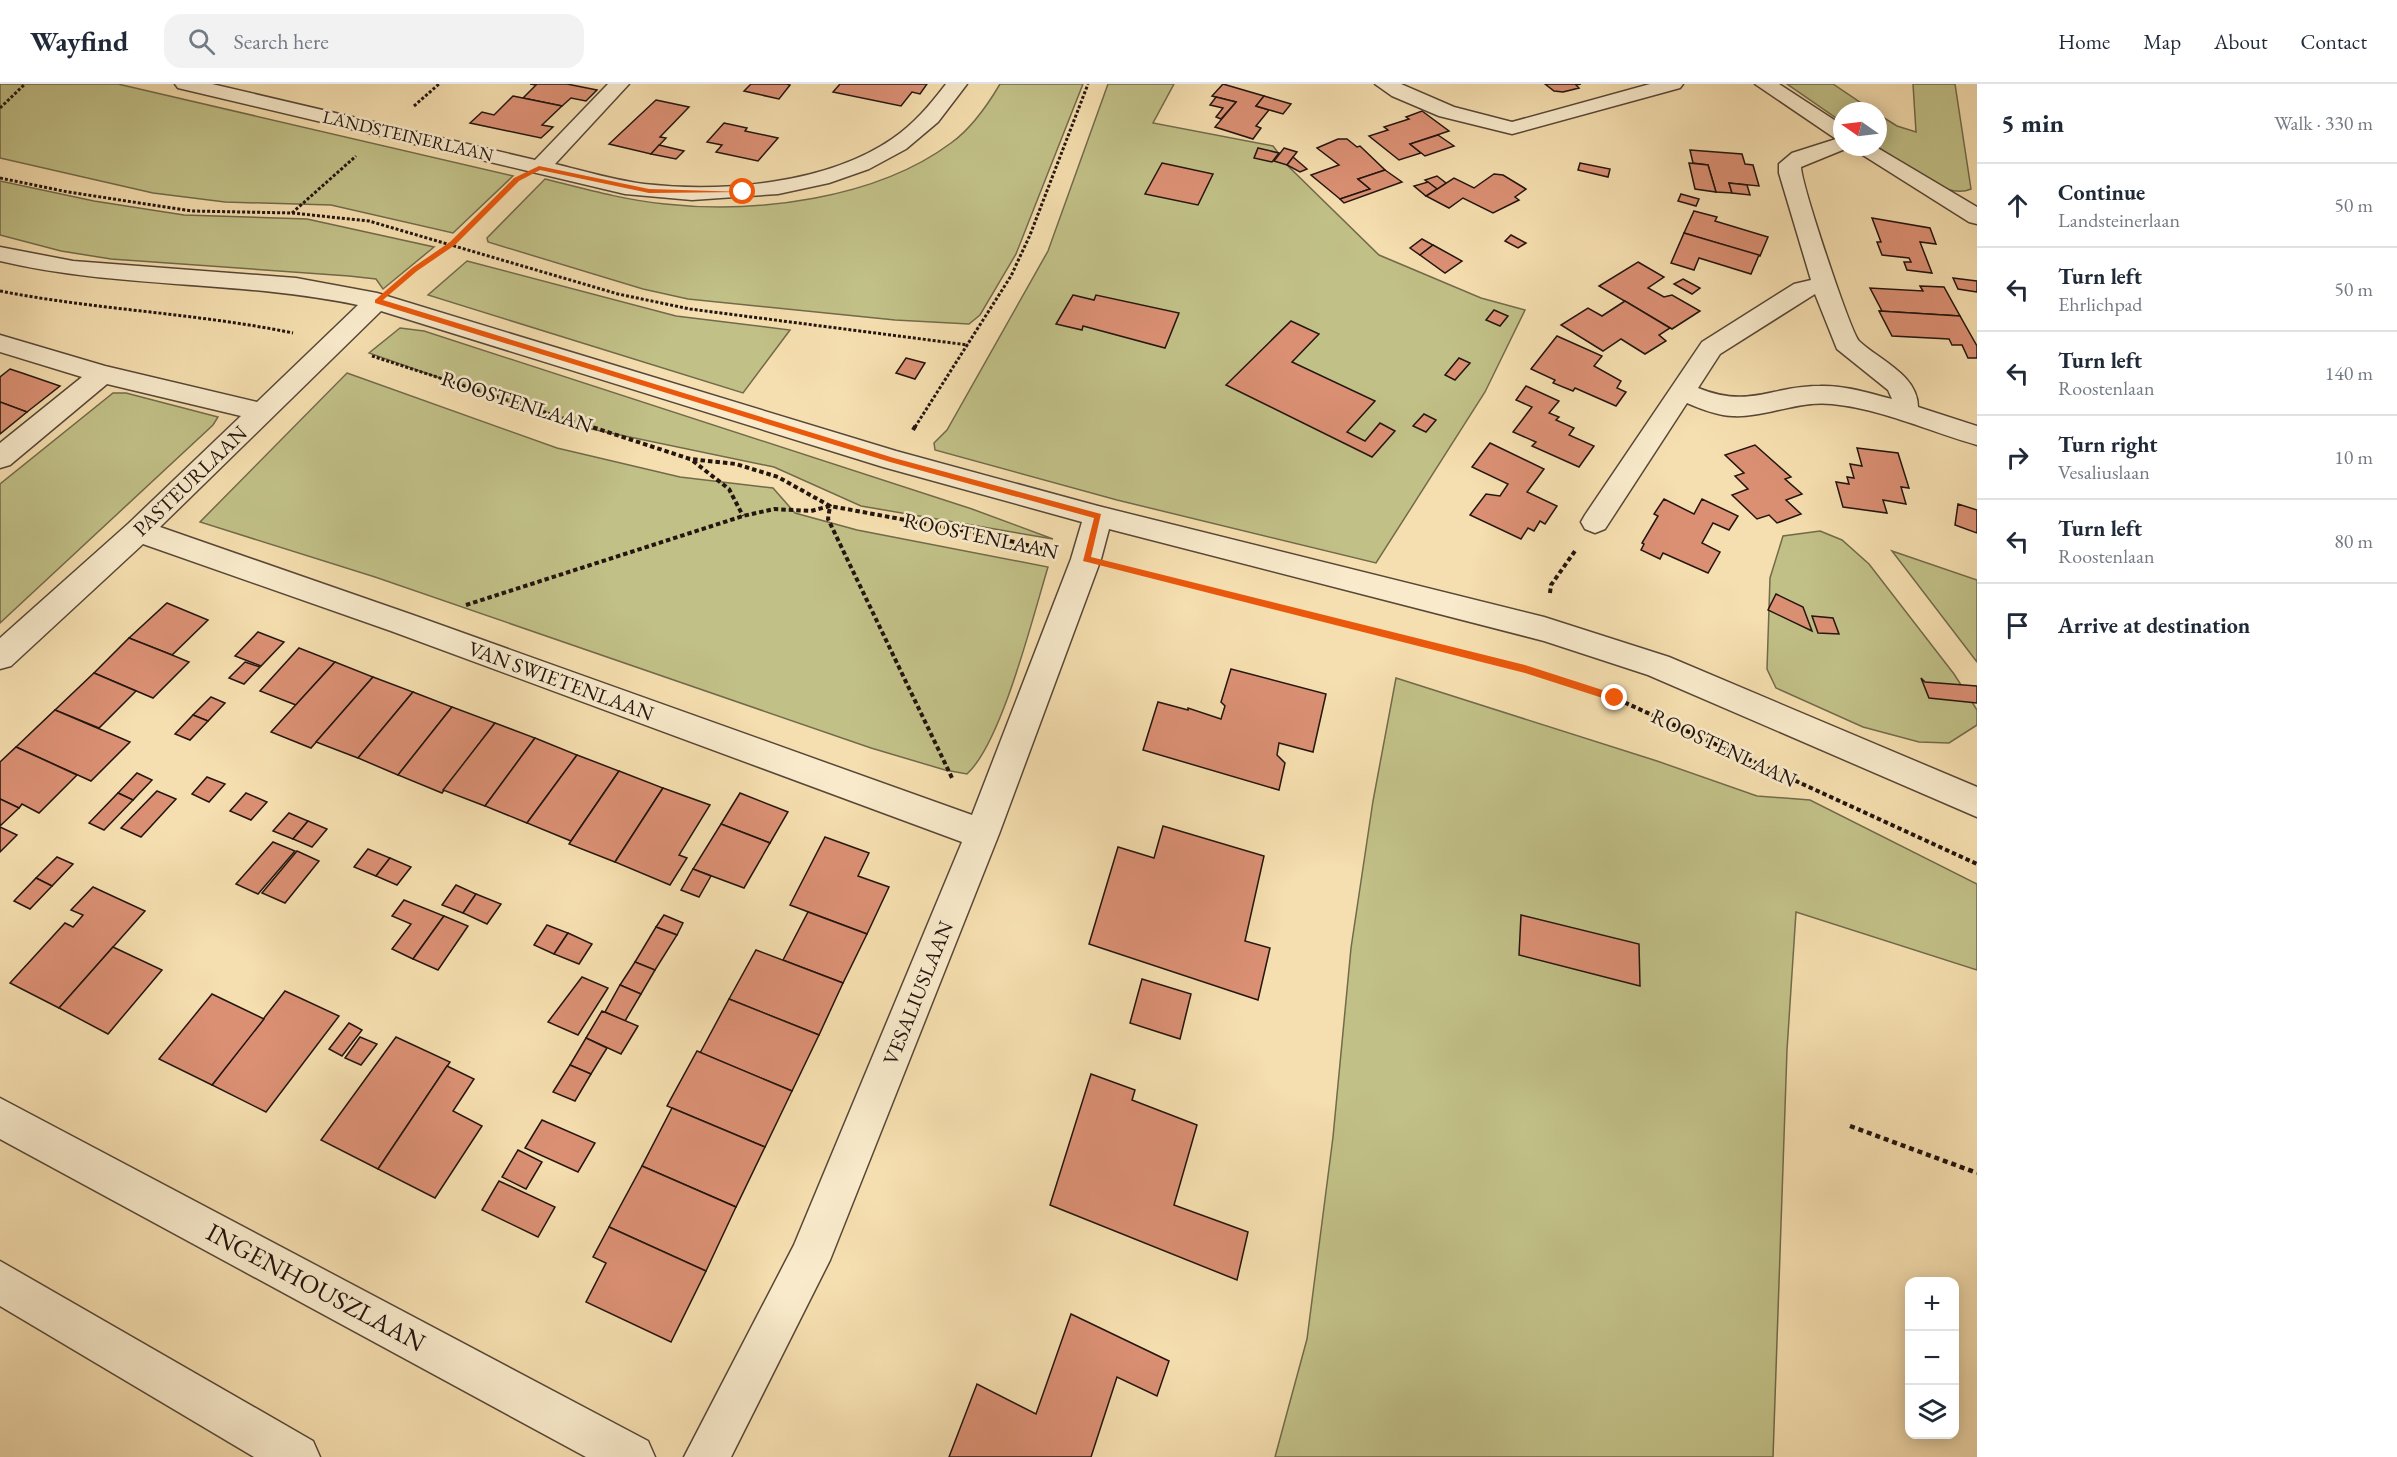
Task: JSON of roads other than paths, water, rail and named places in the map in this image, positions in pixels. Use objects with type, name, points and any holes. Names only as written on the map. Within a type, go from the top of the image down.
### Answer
[{"type":"street","name":"LANDSTEINERLAAN","points":[[185,84],[539,168],[649,191],[743,192],[799,184],[852,167],[897,144],[942,108],[957,84]]},
{"type":"street","points":[[539,168],[619,84]]},
{"type":"street","points":[[1385,84],[1404,94],[1486,124],[1512,128],[1672,84]]},
{"type":"street","points":[[1765,84],[1833,128]]},
{"type":"street","points":[[1833,147],[1800,158],[1790,164],[1824,284],[1846,343],[1898,385],[1905,399],[1905,413]]},
{"type":"street","points":[[1877,156],[1977,217]]},
{"type":"street","points":[[0,254],[26,261],[122,276],[297,286],[377,301],[893,460],[1098,516],[1544,629],[1658,666],[1977,802]]},
{"type":"street","points":[[1595,522],[1684,392],[1711,348],[1803,289],[1824,284]]},
{"type":"street","name":"PASTEURLAAN","points":[[0,657],[139,531],[377,301]]},
{"type":"street","points":[[0,343],[102,374],[261,412]]},
{"type":"street","points":[[0,458],[102,374]]},
{"type":"street","points":[[1684,392],[1717,405],[1735,408],[1810,395],[1830,395],[1905,413],[1977,436]]},
{"type":"street","name":"VESALIUSLAAN","points":[[707,1457],[809,1260],[982,834],[1086,559],[1098,516]]},
{"type":"street","name":"VAN SWIETENLAAN","points":[[139,531],[402,623],[982,834]]},
{"type":"street","name":"INGENHOUSZLAAN","points":[[0,1118],[632,1457]]},
{"type":"street","points":[[0,1282],[297,1457]]}]
